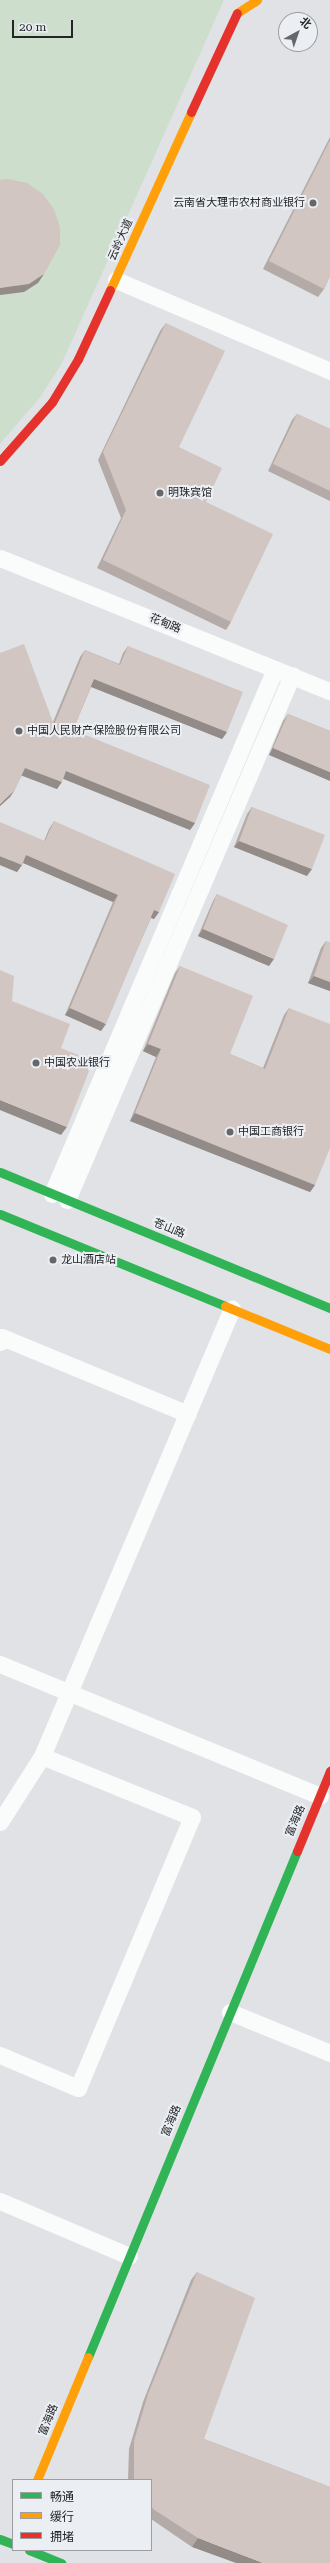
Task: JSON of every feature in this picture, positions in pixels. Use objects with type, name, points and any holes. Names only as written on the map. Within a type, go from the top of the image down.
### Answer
[{"type":"main road","points":[[235,0],[237,13],[257,0]]},
{"type":"main road","name":"云岭大道","points":[[0,462],[37,422],[65,384],[116,280],[237,13]]},
{"type":"main road","name":"苍山路","points":[[0,1172],[330,1308]]},
{"type":"main road","points":[[0,1214],[330,1349]]},
{"type":"main road","name":"富海路","points":[[37,2479],[330,1771]]},
{"type":"main road","points":[[0,2539],[12,2542]]},
{"type":"main road","points":[[32,2551],[62,2563]]},
{"type":"street","points":[[116,280],[330,371]]},
{"type":"street","name":"花甸路","points":[[0,558],[330,690]]},
{"type":"street","points":[[52,1194],[275,668]]},
{"type":"street","points":[[67,1200],[292,675]]},
{"type":"street","points":[[0,1822],[42,1756],[67,1691],[188,1414],[232,1309]]},
{"type":"street","points":[[0,1342],[2,1338],[188,1414]]},
{"type":"street","points":[[0,1664],[320,1796]]},
{"type":"street","points":[[0,2055],[78,2088],[192,1817],[42,1756]]},
{"type":"street","points":[[230,2012],[330,2053]]},
{"type":"street","points":[[0,2201],[129,2256]]},
{"type":"green space","points":[[0,0],[224,0],[62,363],[41,396],[0,444]]},
{"type":"building","name":"云南省大理市农村商业银行","points":[[330,140],[330,276],[324,289],[269,261]]},
{"type":"building","points":[[8,179],[27,183],[43,194],[54,209],[60,227],[60,245],[44,274],[29,284],[0,288],[0,180]]},
{"type":"building","name":"明珠宾馆","points":[[166,323],[225,351],[179,447],[222,468],[206,502],[273,534],[231,622],[103,560],[126,510],[103,452]]},
{"type":"building","points":[[297,414],[330,429],[330,491],[273,464]]},
{"type":"building","points":[[24,644],[54,725],[85,650],[120,665],[128,646],[243,692],[227,732],[94,679],[73,730],[210,785],[195,823],[66,771],[62,782],[25,768],[15,790],[0,804],[0,653]]},
{"type":"building","points":[[288,714],[330,731],[330,772],[273,748]]},
{"type":"building","points":[[252,807],[325,835],[312,869],[239,841]]},
{"type":"building","points":[[54,821],[175,874],[159,912],[154,910],[106,1024],[70,1008],[118,895],[26,855],[22,865],[0,856],[0,822],[45,841]]},
{"type":"building","points":[[217,894],[288,925],[274,959],[203,929]]},
{"type":"building","points":[[326,941],[330,942],[330,982],[314,976]]},
{"type":"building","points":[[180,966],[253,996],[230,1054],[265,1069],[289,1008],[330,1024],[330,1148],[315,1185],[135,1113],[161,1049],[148,1044]]},
{"type":"building","name":"中国农业银行","points":[[0,970],[14,976],[12,1001],[70,1024],[61,1048],[93,1061],[67,1127],[0,1100]]},
{"type":"building","points":[[197,2272],[255,2298],[204,2439],[330,2487],[330,2563],[263,2563],[198,2538],[153,2509],[152,2479],[134,2479],[134,2441],[148,2394]]},
{"type":"traffic: fast","points":[[0,1172],[330,1308]]},
{"type":"traffic: fast","points":[[0,1214],[225,1306]]},
{"type":"traffic: fast","points":[[88,2357],[297,1851]]},
{"type":"traffic: fast","points":[[0,2539],[12,2544]]},
{"type":"traffic: fast","points":[[32,2551],[62,2563]]},
{"type":"traffic: slow","points":[[237,13],[257,0]]},
{"type":"traffic: slow","points":[[110,290],[191,112]]},
{"type":"traffic: slow","points":[[225,1306],[330,1349]]},
{"type":"traffic: slow","points":[[37,2479],[88,2357]]},
{"type":"traffic: jam","points":[[191,112],[237,13]]},
{"type":"traffic: jam","points":[[0,461],[52,402],[78,359],[110,290]]},
{"type":"traffic: jam","points":[[297,1851],[330,1771]]},
{"type":"place","name":"云南省大理市农村商业银行","points":[[313,203]]},
{"type":"place","name":"明珠宾馆","points":[[160,493]]},
{"type":"place","name":"中国人民财产保险股份有限公司","points":[[19,731]]},
{"type":"place","name":"中国农业银行","points":[[36,1063]]},
{"type":"place","name":"中国工商银行","points":[[230,1132]]},
{"type":"place","name":"龙山酒店站","points":[[53,1260]]}]
